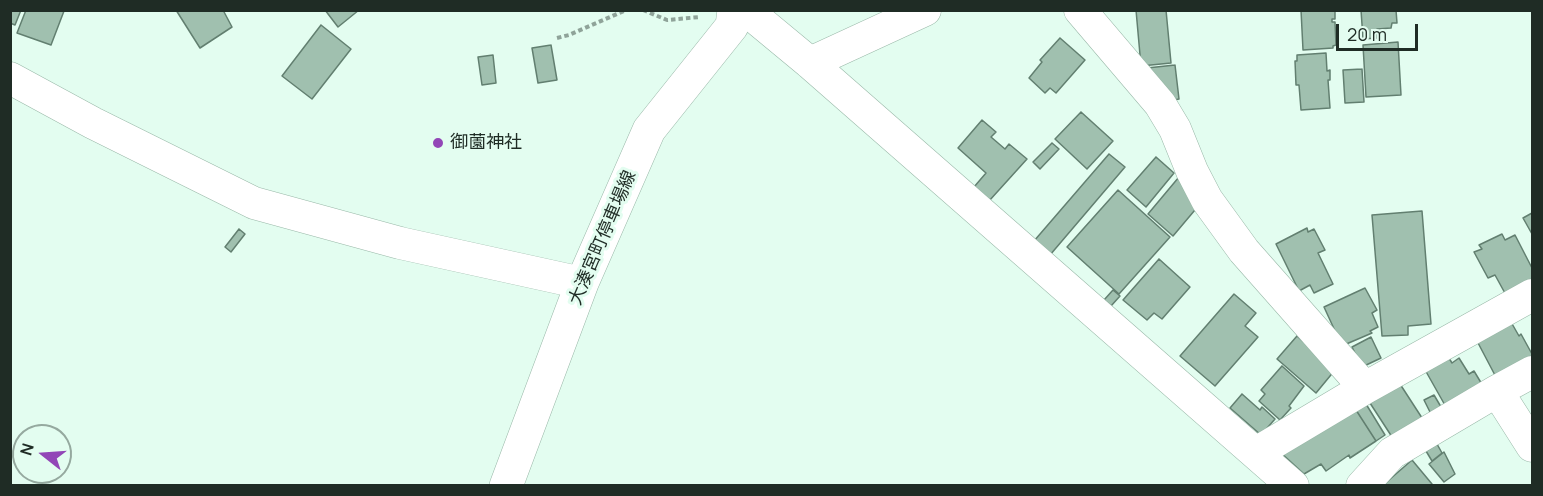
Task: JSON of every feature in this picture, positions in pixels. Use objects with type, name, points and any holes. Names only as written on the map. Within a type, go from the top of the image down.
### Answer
[{"type":"main road","name":"大湊宮町停車場線","points":[[506,486],[582,283],[649,130],[732,26],[718,14]]},
{"type":"street","points":[[746,10],[810,63],[1293,486]]},
{"type":"street","points":[[810,63],[925,10]]},
{"type":"street","points":[[1080,10],[1160,104],[1175,129],[1207,200],[1244,251],[1365,388]]},
{"type":"street","points":[[10,78],[93,123],[254,203],[400,243],[582,283]]},
{"type":"street","points":[[1256,453],[1365,388],[1533,295]]},
{"type":"street","points":[[1362,486],[1392,453],[1533,372]]},
{"type":"street","points":[[1497,391],[1533,446]]},
{"type":"path","points":[[557,38],[626,10]]},
{"type":"path","points":[[643,10],[668,20],[692,19],[718,14]]},
{"type":"building","points":[[11,10],[21,10],[15,25],[10,23]]},
{"type":"building","points":[[26,10],[64,11],[51,45],[17,33]]},
{"type":"building","points":[[176,10],[223,10],[232,27],[200,48]]},
{"type":"building","points":[[325,10],[359,10],[338,27]]},
{"type":"building","points":[[1136,10],[1166,10],[1171,63],[1141,66]]},
{"type":"building","points":[[1301,10],[1335,10],[1335,19],[1332,19],[1332,22],[1335,22],[1336,45],[1333,48],[1303,50]]},
{"type":"building","points":[[1361,10],[1396,10],[1397,23],[1392,23],[1391,28],[1377,29],[1377,38],[1363,39]]},
{"type":"building","points":[[321,25],[351,49],[312,99],[282,76]]},
{"type":"building","points":[[1060,38],[1085,60],[1056,93],[1050,88],[1045,93],[1029,78],[1042,62],[1040,60]]},
{"type":"building","points":[[1398,42],[1401,95],[1366,97],[1363,45]]},
{"type":"building","points":[[551,45],[557,80],[538,83],[532,48]]},
{"type":"building","points":[[1326,53],[1327,71],[1330,70],[1330,80],[1328,80],[1330,108],[1301,110],[1299,85],[1296,85],[1297,55]]},
{"type":"building","points":[[493,55],[496,83],[482,85],[478,57]]},
{"type":"building","points":[[1175,65],[1179,99],[1169,101],[1147,68]]},
{"type":"building","points":[[1362,69],[1364,102],[1345,103],[1343,70]]},
{"type":"building","points":[[1081,112],[1113,141],[1087,169],[1055,139]]},
{"type":"building","points":[[982,120],[996,132],[991,137],[1005,149],[1009,144],[1027,159],[989,201],[974,187],[986,173],[958,148]]},
{"type":"building","points":[[1052,143],[1059,149],[1040,169],[1033,162]]},
{"type":"building","points":[[1109,154],[1125,167],[1050,255],[1034,241]]},
{"type":"building","points":[[1156,157],[1174,173],[1146,207],[1127,190]]},
{"type":"building","points":[[1179,177],[1200,204],[1173,236],[1148,214]]},
{"type":"building","points":[[1118,190],[1170,237],[1119,294],[1067,247]]},
{"type":"building","points":[[1422,211],[1431,324],[1408,326],[1408,335],[1382,336],[1372,215]]},
{"type":"building","points":[[1532,213],[1532,234],[1523,218]]},
{"type":"building","points":[[1307,228],[1308,232],[1314,229],[1325,250],[1318,253],[1333,284],[1314,293],[1310,285],[1299,291],[1276,244]]},
{"type":"building","points":[[239,229],[245,234],[231,252],[225,247]]},
{"type":"building","points":[[1502,234],[1505,240],[1515,235],[1532,268],[1532,281],[1506,295],[1495,275],[1488,278],[1474,252],[1482,249],[1479,245]]},
{"type":"building","points":[[1159,259],[1190,287],[1162,319],[1154,313],[1147,320],[1123,300]]},
{"type":"building","points":[[1365,288],[1377,310],[1372,313],[1378,327],[1370,331],[1372,333],[1344,345],[1341,344],[1324,307]]},
{"type":"building","points":[[1113,290],[1120,296],[1111,306],[1104,300]]},
{"type":"building","points":[[1234,294],[1256,313],[1245,326],[1258,337],[1215,386],[1180,356]]},
{"type":"building","points":[[1511,322],[1519,336],[1521,334],[1532,354],[1532,360],[1497,379],[1477,341]]},
{"type":"building","points":[[1297,336],[1335,370],[1316,393],[1277,359]]},
{"type":"building","points":[[1371,337],[1381,358],[1362,367],[1352,347]]},
{"type":"building","points":[[1447,355],[1452,363],[1459,358],[1469,374],[1474,371],[1483,386],[1446,407],[1424,368]]},
{"type":"building","points":[[1282,366],[1304,386],[1289,406],[1291,408],[1280,420],[1259,401],[1265,394],[1261,390]]},
{"type":"building","points":[[1400,384],[1424,421],[1394,440],[1370,403]]},
{"type":"building","points":[[1242,394],[1260,410],[1262,407],[1275,419],[1261,435],[1230,408]]},
{"type":"building","points":[[1434,395],[1444,412],[1433,418],[1424,400]]},
{"type":"building","points":[[1366,404],[1385,435],[1376,441],[1356,410]]},
{"type":"building","points":[[1356,410],[1376,441],[1350,458],[1349,455],[1326,471],[1321,464],[1304,474],[1280,452]]},
{"type":"building","points":[[1437,444],[1442,453],[1432,461],[1426,451]]},
{"type":"building","points":[[1444,452],[1455,474],[1444,482],[1429,464]]},
{"type":"building","points":[[1412,460],[1432,484],[1431,486],[1382,486]]},
{"type":"place","name":"御薗神社","points":[[438,143]]}]
